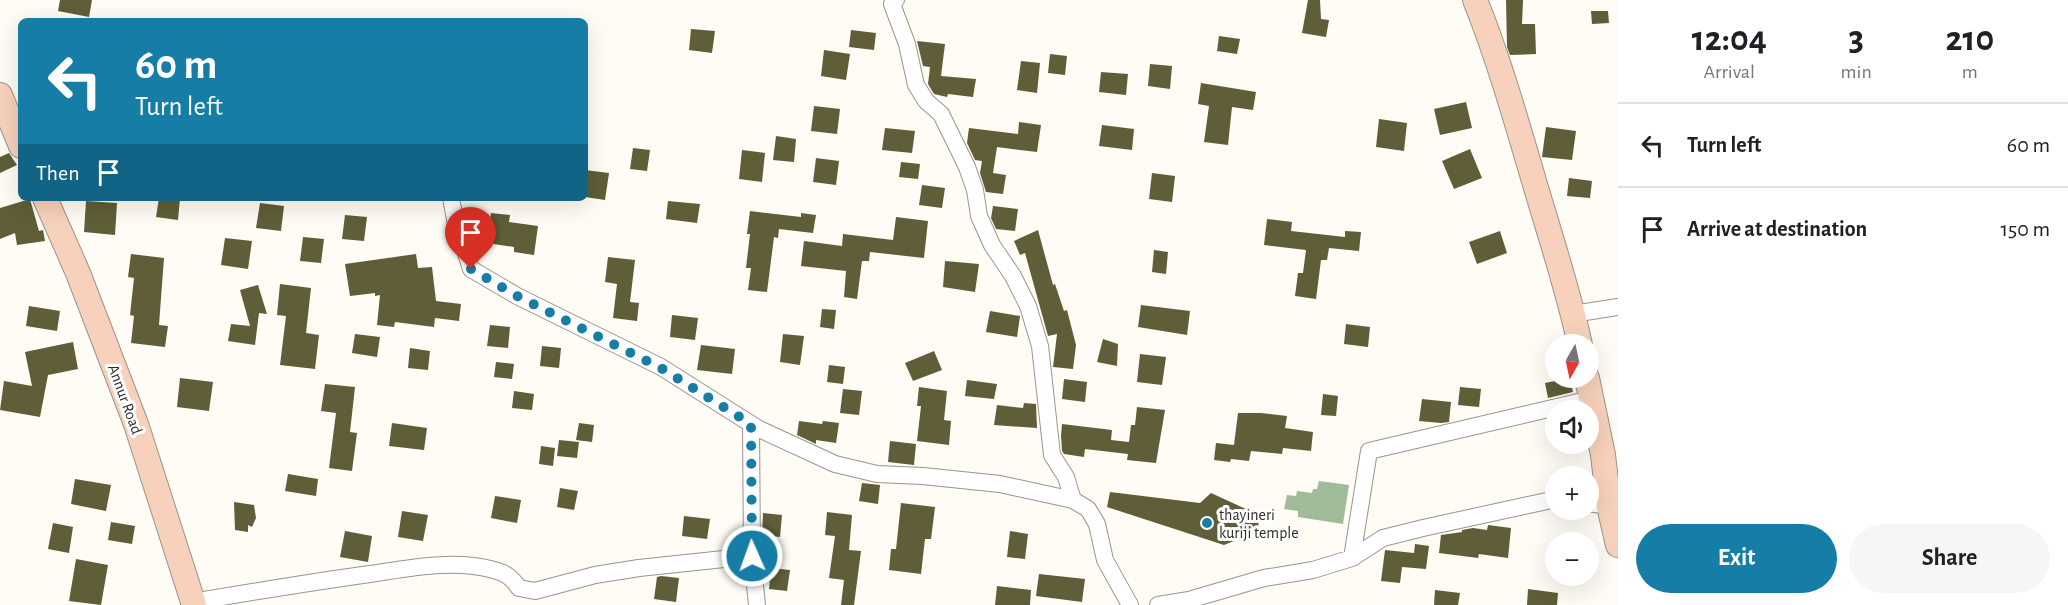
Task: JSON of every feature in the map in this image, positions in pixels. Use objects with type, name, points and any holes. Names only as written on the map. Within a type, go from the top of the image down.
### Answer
[{"type":"main road","points":[[1475,0],[1527,156],[1578,334]]},
{"type":"main road","points":[[0,95],[4,120],[18,141]]},
{"type":"main road","name":"Annur Road","points":[[46,201],[78,273],[136,424],[193,603]]},
{"type":"main road","points":[[1589,388],[1603,455],[1599,505],[1618,545]]},
{"type":"street","points":[[896,0],[892,4],[907,44],[916,85],[926,101],[941,114],[967,167],[975,190],[979,216],[987,235],[1013,276],[1028,306],[1040,346],[1052,455],[1066,477],[1073,500]]},
{"type":"street","points":[[452,201],[471,269],[517,296],[661,368],[751,424],[835,464],[877,474],[1000,484],[1073,500],[1088,509],[1097,524],[1105,560],[1130,605]]},
{"type":"street","points":[[1573,314],[1618,307]]},
{"type":"street","points":[[1352,558],[1369,451],[1589,388]]},
{"type":"street","points":[[751,424],[752,556],[757,605]]},
{"type":"street","points":[[1158,605],[1189,600],[1264,578],[1313,570],[1352,558],[1383,538],[1479,514],[1545,501]]},
{"type":"street","points":[[193,603],[316,581],[439,564],[496,570],[510,576],[519,588],[536,591],[639,568],[752,556]]},
{"type":"shaded area","points":[[1319,481],[1349,485],[1343,524],[1298,517],[1298,511],[1284,509],[1287,495],[1296,496],[1297,491],[1312,493],[1313,489],[1317,489]]},
{"type":"building","points":[[60,0],[92,0],[89,17],[58,11]]},
{"type":"building","points":[[1308,0],[1320,0],[1321,19],[1329,20],[1326,37],[1302,33]]},
{"type":"building","points":[[1506,0],[1523,0],[1522,24],[1535,24],[1536,54],[1510,55],[1507,47]]},
{"type":"building","points":[[1591,11],[1608,11],[1609,23],[1592,24]]},
{"type":"building","points":[[691,29],[715,31],[712,53],[689,50]]},
{"type":"building","points":[[851,30],[876,33],[874,50],[849,47]]},
{"type":"building","points":[[1219,36],[1240,39],[1237,54],[1217,51]]},
{"type":"building","points":[[917,41],[945,44],[941,76],[976,79],[973,97],[948,94],[947,97],[934,94],[928,84],[930,67],[923,66]]},
{"type":"building","points":[[824,50],[850,54],[846,80],[821,76]]},
{"type":"building","points":[[1050,54],[1067,56],[1065,75],[1048,73]]},
{"type":"building","points":[[1021,61],[1040,63],[1037,93],[1017,90]]},
{"type":"building","points":[[1150,64],[1172,66],[1170,89],[1148,86]]},
{"type":"building","points":[[1101,72],[1128,74],[1126,95],[1099,92]]},
{"type":"building","points":[[1201,83],[1256,92],[1253,110],[1232,107],[1228,145],[1204,142],[1209,106],[1198,104]]},
{"type":"building","points":[[1466,102],[1472,128],[1440,135],[1434,109]]},
{"type":"building","points":[[814,106],[840,109],[837,134],[811,131]]},
{"type":"building","points":[[1379,119],[1407,123],[1404,151],[1376,147]]},
{"type":"building","points":[[1019,122],[1041,125],[1037,152],[997,147],[993,173],[1006,175],[1003,194],[986,192],[980,173],[982,161],[975,160],[967,143],[969,128],[1018,134]]},
{"type":"building","points":[[1102,125],[1134,129],[1132,150],[1099,146]]},
{"type":"building","points":[[1546,127],[1576,131],[1572,160],[1542,157]]},
{"type":"building","points":[[885,128],[915,131],[912,153],[882,150]]},
{"type":"building","points":[[776,136],[796,139],[794,162],[773,160]]},
{"type":"building","points":[[633,148],[650,150],[647,171],[630,169]]},
{"type":"building","points":[[1470,149],[1482,178],[1454,189],[1442,161]]},
{"type":"building","points":[[742,150],[765,153],[762,182],[739,179]]},
{"type":"building","points":[[9,153],[17,165],[0,173],[0,157]]},
{"type":"building","points":[[816,158],[839,161],[836,185],[813,182]]},
{"type":"building","points":[[901,162],[920,164],[918,179],[899,177]]},
{"type":"building","points":[[588,170],[609,173],[605,200],[588,197]]},
{"type":"building","points":[[1152,173],[1175,176],[1172,202],[1149,199]]},
{"type":"building","points":[[1569,178],[1592,181],[1590,198],[1567,196]]},
{"type":"building","points":[[922,185],[945,188],[942,208],[919,205]]},
{"type":"building","points":[[31,201],[39,231],[43,230],[45,241],[17,245],[15,233],[0,239],[0,208]]},
{"type":"building","points":[[86,201],[117,203],[115,235],[84,232]]},
{"type":"building","points":[[159,201],[180,201],[178,220],[156,217]]},
{"type":"building","points":[[668,201],[700,204],[697,223],[666,219]]},
{"type":"building","points":[[260,203],[284,206],[281,231],[256,228]]},
{"type":"building","points":[[993,206],[1018,209],[1015,231],[996,229],[991,218]]},
{"type":"building","points":[[750,211],[801,217],[801,213],[816,215],[813,233],[779,229],[778,238],[774,237],[767,292],[748,290],[751,268],[746,268]]},
{"type":"building","points":[[491,213],[510,215],[509,222],[538,226],[534,255],[514,252],[514,247],[473,241],[466,220],[490,222]]},
{"type":"building","points":[[345,215],[367,217],[364,241],[342,239]]},
{"type":"building","points":[[896,217],[928,221],[924,258],[870,252],[869,261],[862,261],[857,299],[844,297],[846,271],[801,266],[804,241],[842,246],[843,234],[893,240]]},
{"type":"building","points":[[1267,219],[1292,222],[1291,231],[1345,237],[1345,231],[1361,232],[1359,251],[1329,248],[1327,260],[1321,260],[1316,299],[1295,296],[1298,273],[1303,273],[1306,250],[1264,245]]},
{"type":"building","points":[[1038,230],[1053,285],[1055,284],[1064,311],[1067,310],[1076,345],[1073,369],[1053,367],[1057,334],[1048,336],[1025,253],[1020,255],[1014,241]]},
{"type":"building","points":[[1500,231],[1507,253],[1477,264],[1469,242]]},
{"type":"building","points":[[303,237],[324,239],[321,263],[300,261]]},
{"type":"building","points":[[225,238],[252,241],[248,269],[221,265]]},
{"type":"building","points":[[1154,250],[1168,252],[1166,274],[1152,272]]},
{"type":"building","points":[[131,254],[164,258],[159,325],[168,326],[165,347],[131,343],[134,316],[130,315],[134,278],[128,277]]},
{"type":"building","points":[[416,254],[418,268],[432,267],[436,301],[461,304],[459,321],[435,318],[434,327],[395,322],[394,327],[377,325],[380,295],[375,296],[375,293],[350,296],[345,264]]},
{"type":"building","points":[[608,257],[635,260],[630,302],[639,303],[637,321],[613,318],[617,284],[605,282]]},
{"type":"building","points":[[945,261],[979,264],[975,292],[943,287]]},
{"type":"building","points":[[280,284],[311,288],[306,333],[319,335],[315,369],[280,365],[286,316],[277,315]]},
{"type":"building","points":[[258,285],[267,314],[259,313],[255,345],[228,341],[231,324],[250,326],[240,290]]},
{"type":"building","points":[[1141,305],[1190,311],[1187,335],[1138,327]]},
{"type":"building","points":[[29,306],[60,311],[57,331],[26,326]]},
{"type":"building","points":[[822,309],[836,310],[834,329],[820,327]]},
{"type":"building","points":[[990,311],[1020,316],[1017,337],[986,332]]},
{"type":"building","points":[[672,315],[698,318],[695,340],[670,337]]},
{"type":"building","points":[[1346,324],[1370,327],[1368,347],[1344,344]]},
{"type":"building","points":[[490,325],[510,327],[508,348],[487,346]]},
{"type":"building","points":[[355,334],[380,337],[377,357],[352,353]]},
{"type":"building","points":[[783,334],[804,336],[800,365],[780,362]]},
{"type":"building","points":[[1103,339],[1118,344],[1117,366],[1097,362]]},
{"type":"building","points":[[73,342],[78,369],[48,375],[40,417],[0,410],[4,381],[32,386],[25,352]]},
{"type":"building","points":[[701,345],[735,349],[732,374],[697,370]]},
{"type":"building","points":[[542,346],[561,348],[559,368],[540,366]]},
{"type":"building","points":[[410,348],[430,351],[428,370],[408,368]]},
{"type":"building","points":[[934,351],[942,370],[913,381],[905,363]]},
{"type":"building","points":[[1140,354],[1166,357],[1162,385],[1137,382]]},
{"type":"building","points":[[496,362],[514,364],[512,379],[494,377]]},
{"type":"building","points":[[829,365],[845,367],[843,384],[827,382]]},
{"type":"building","points":[[180,378],[213,382],[209,411],[177,407]]},
{"type":"building","points":[[1064,379],[1087,382],[1085,402],[1062,399]]},
{"type":"building","points":[[967,380],[997,384],[994,399],[965,396]]},
{"type":"building","points":[[325,384],[355,387],[350,432],[357,433],[352,471],[329,468],[336,413],[321,411]]},
{"type":"building","points":[[919,387],[947,391],[944,420],[951,421],[949,445],[917,441],[921,406],[917,406]]},
{"type":"building","points":[[1460,387],[1481,389],[1479,407],[1458,405]]},
{"type":"building","points":[[1546,388],[1572,388],[1573,392],[1548,398]]},
{"type":"building","points":[[843,389],[862,391],[859,415],[840,413]]},
{"type":"building","points":[[514,391],[534,394],[532,410],[512,408]]},
{"type":"building","points":[[1323,394],[1338,396],[1336,416],[1321,415]]},
{"type":"building","points":[[1422,399],[1451,402],[1449,422],[1419,421]]},
{"type":"building","points":[[1024,403],[1036,404],[1037,428],[994,425],[997,405],[1023,408]]},
{"type":"building","points":[[1137,407],[1165,410],[1156,463],[1127,460],[1128,454],[1085,449],[1084,457],[1064,454],[1062,451],[1062,424],[1112,430],[1111,440],[1129,442],[1131,425],[1135,425]]},
{"type":"building","points":[[1238,413],[1287,416],[1285,428],[1313,432],[1311,451],[1283,448],[1282,454],[1251,451],[1249,461],[1214,460],[1216,443],[1234,445]]},
{"type":"building","points":[[799,421],[822,424],[823,421],[839,423],[836,443],[816,440],[816,444],[797,435]]},
{"type":"building","points":[[392,423],[427,428],[424,450],[389,446]]},
{"type":"building","points":[[579,423],[594,425],[592,442],[576,440]]},
{"type":"building","points":[[559,440],[579,442],[577,458],[557,456]]},
{"type":"building","points":[[890,441],[916,444],[914,465],[888,462]]},
{"type":"building","points":[[541,446],[555,448],[553,466],[539,464]]},
{"type":"building","points":[[288,474],[318,479],[316,496],[285,491]]},
{"type":"building","points":[[75,479],[111,485],[106,511],[71,504]]},
{"type":"building","points":[[862,483],[880,485],[878,504],[859,501]]},
{"type":"building","points":[[560,488],[578,491],[574,510],[557,507]]},
{"type":"building","name":"thayineri kuriji temple","points":[[1110,492],[1200,503],[1211,493],[1259,515],[1258,531],[1224,545],[1107,507]]},
{"type":"building","points":[[495,496],[521,500],[517,523],[491,518]]},
{"type":"building","points":[[234,502],[254,505],[256,518],[252,527],[248,525],[248,532],[235,530]]},
{"type":"building","points":[[901,503],[935,507],[931,539],[925,539],[921,574],[889,570],[891,549],[896,549]]},
{"type":"building","points":[[402,511],[428,515],[423,541],[398,537]]},
{"type":"building","points":[[827,512],[852,515],[849,550],[861,551],[854,605],[841,605],[844,580],[829,578],[835,536],[825,535]]},
{"type":"building","points":[[763,513],[782,515],[780,537],[762,535]]},
{"type":"building","points":[[684,516],[710,519],[707,539],[682,536]]},
{"type":"building","points":[[111,522],[135,526],[132,544],[108,540]]},
{"type":"building","points":[[53,523],[73,527],[69,553],[48,549]]},
{"type":"building","points":[[1488,525],[1511,528],[1508,558],[1479,554],[1478,558],[1439,553],[1441,535],[1473,528],[1487,530]]},
{"type":"building","points":[[345,531],[372,536],[368,562],[340,557]]},
{"type":"building","points":[[1010,531],[1028,534],[1025,559],[1007,557]]},
{"type":"building","points":[[1415,544],[1429,546],[1426,569],[1402,567],[1400,583],[1381,581],[1385,550],[1414,553]]},
{"type":"building","points":[[76,559],[108,565],[101,605],[69,601]]},
{"type":"building","points":[[771,568],[790,570],[787,591],[769,589]]},
{"type":"building","points":[[1039,574],[1085,579],[1082,602],[1036,596]]},
{"type":"building","points":[[657,577],[679,578],[676,602],[654,599]]},
{"type":"building","points":[[997,586],[1031,590],[1030,605],[995,605]]},
{"type":"building","points":[[1528,589],[1558,593],[1557,605],[1527,605]]},
{"type":"building","points":[[1435,590],[1460,593],[1458,605],[1434,605]]},
{"type":"place","name":"thayineri kuriji temple","points":[[1207,523]]},
{"type":"route","points":[[471,269],[517,296],[661,368],[751,424],[752,556]]}]
